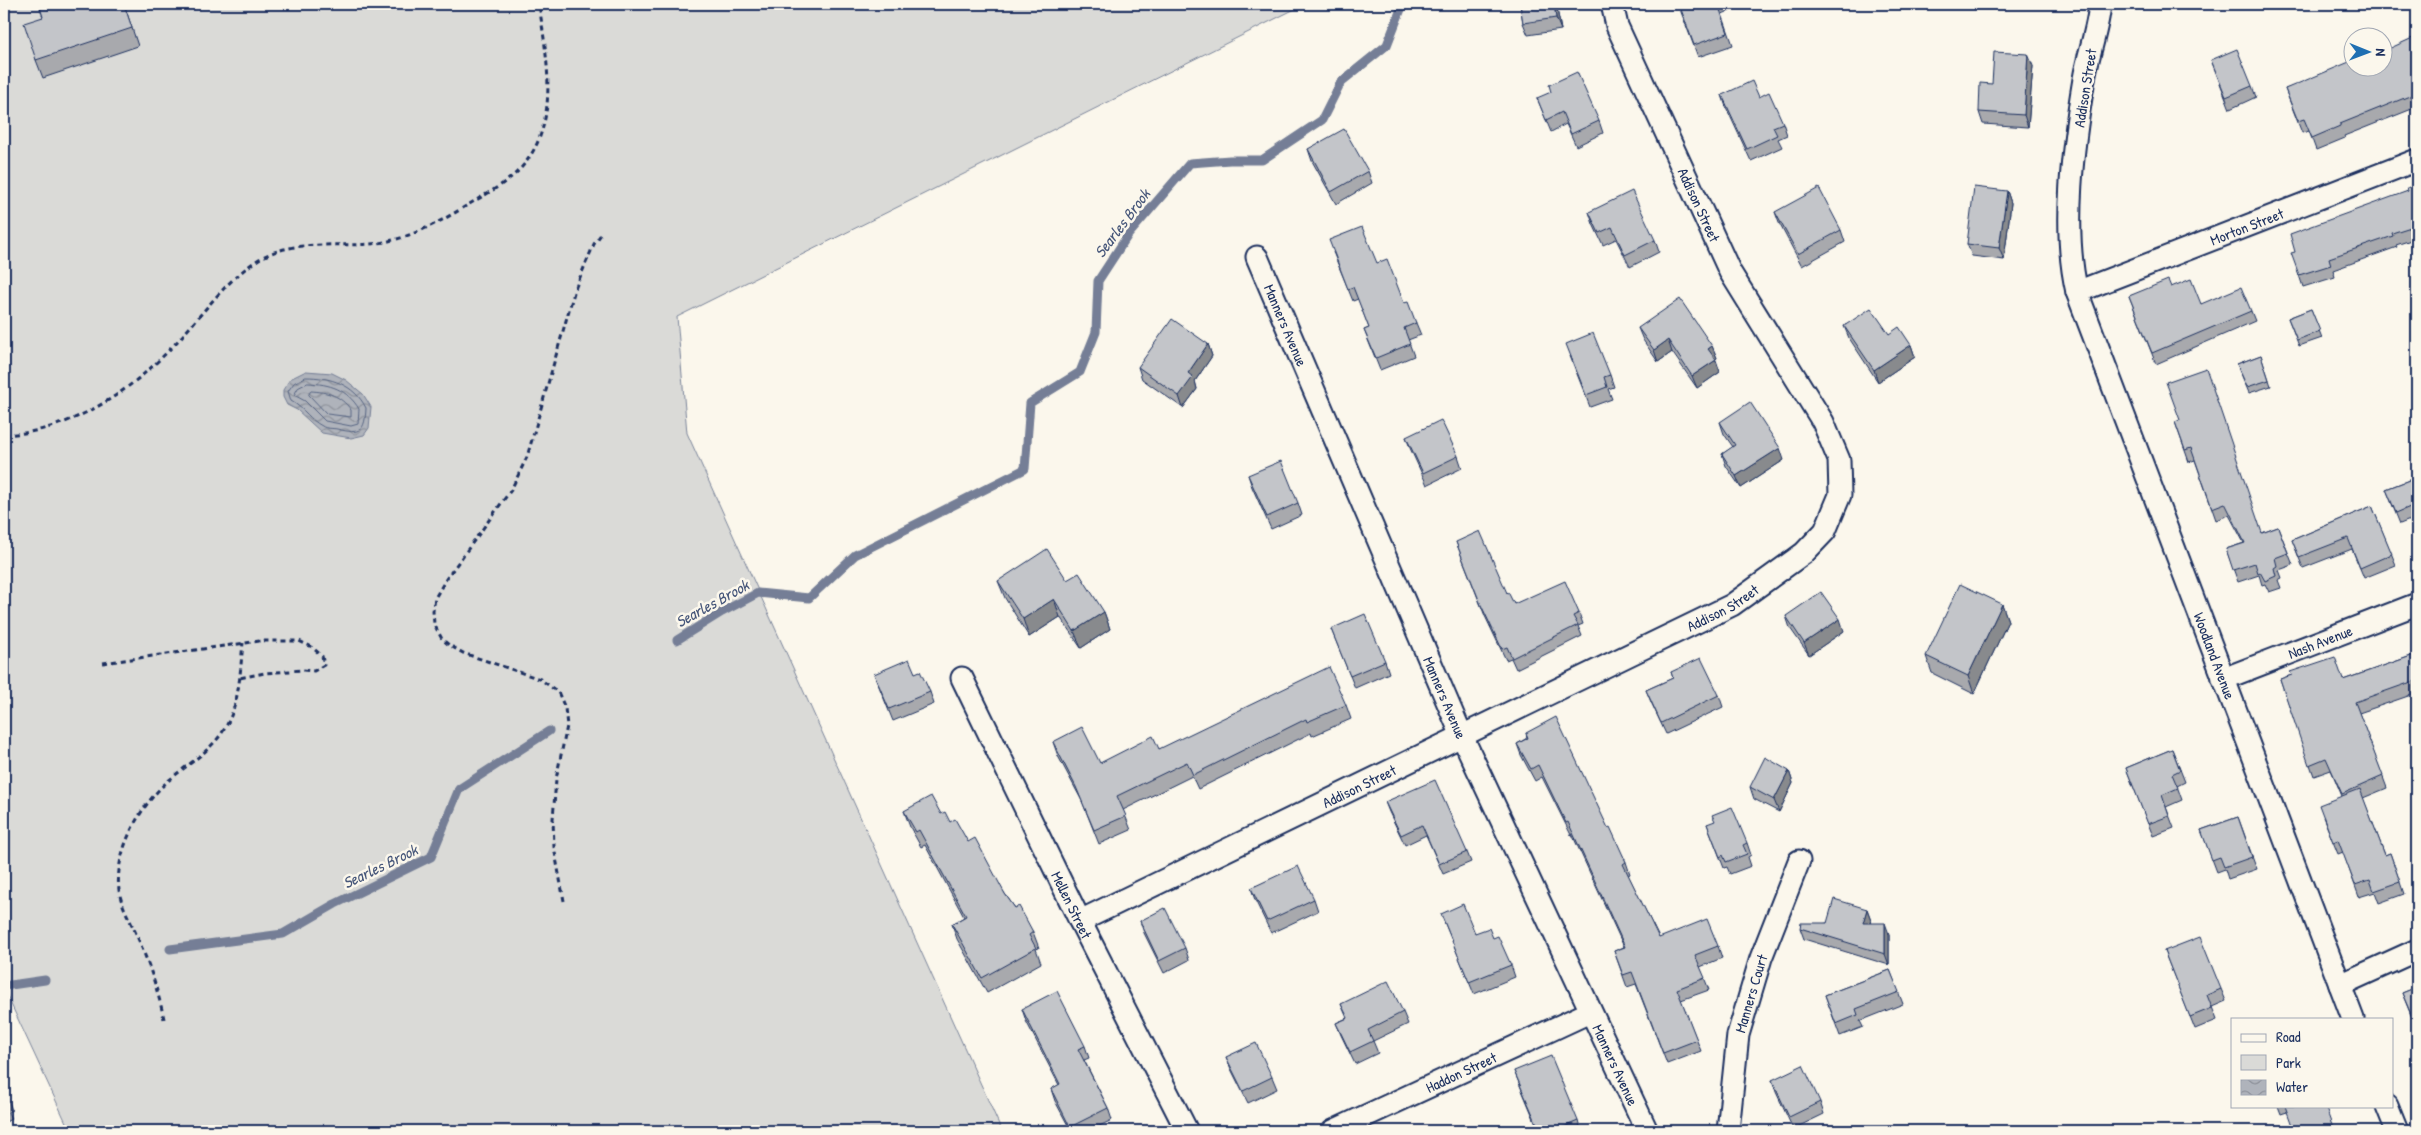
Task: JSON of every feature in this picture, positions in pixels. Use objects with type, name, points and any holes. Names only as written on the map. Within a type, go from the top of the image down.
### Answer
[{"type":"street","name":"Addison Street","points":[[1080,920],[1732,605],[1804,554],[1825,530],[1840,495],[1839,460],[1823,422],[1730,272],[1616,26],[1612,4]]},
{"type":"street","name":"Addison Street","points":[[2077,292],[2071,265],[2069,237],[2073,170],[2084,79],[2100,4]]},
{"type":"street","name":"Morton Street","points":[[2077,292],[2417,160]]},
{"type":"street","name":"Manners Avenue","points":[[1257,257],[1462,736],[1647,1131]]},
{"type":"street","name":"Woodland Avenue","points":[[2077,292],[2353,1018]]},
{"type":"street","name":"Nash Avenue","points":[[2223,678],[2417,604]]},
{"type":"street","name":"Mellen Street","points":[[962,678],[1080,920],[1187,1131]]},
{"type":"street","name":"Manners Court","points":[[1728,1131],[1738,1034],[1761,958],[1799,861]]},
{"type":"street","points":[[2340,985],[2417,950]]},
{"type":"street","name":"Haddon Street","points":[[1333,1131],[1590,1012]]},
{"type":"street","points":[[2388,1108],[2396,1131]]},
{"type":"path","points":[[4,435],[18,434],[48,427],[85,414],[110,401],[148,371],[173,347],[210,302],[237,276],[258,260],[279,250],[299,246],[370,244],[391,241],[441,221],[507,179],[525,163],[536,145],[545,121],[548,91],[539,4]]},
{"type":"path","points":[[564,901],[556,866],[552,819],[556,779],[567,726],[565,708],[558,692],[540,679],[463,653],[449,645],[442,639],[434,624],[433,612],[435,598],[446,578],[512,490],[528,458],[575,289],[594,244],[602,233]]},
{"type":"path","points":[[103,662],[260,641],[299,641],[312,646],[322,656],[324,665],[314,671],[265,673],[239,678]]},
{"type":"path","points":[[164,1019],[152,971],[124,908],[119,890],[120,863],[140,816],[154,797],[171,778],[214,744],[226,727],[236,701],[243,643]]},
{"type":"green space","points":[[4,4],[1305,4],[677,317],[687,433],[1002,1131],[70,1131],[4,989]]},
{"type":"water","points":[[306,371],[332,373],[346,380],[363,394],[371,407],[369,428],[364,435],[351,438],[322,433],[297,410],[287,405],[283,397],[283,390],[290,379]]},
{"type":"building","points":[[39,4],[124,4],[132,28],[36,60],[24,23],[43,17]]},
{"type":"building","points":[[1520,4],[1554,4],[1556,18],[1523,23]]},
{"type":"building","points":[[1679,4],[1718,4],[1728,33],[1694,45]]},
{"type":"building","points":[[2417,36],[2417,93],[2340,124],[2340,126],[2312,138],[2304,119],[2298,121],[2285,89],[2344,64],[2344,78],[2394,78],[2394,46]]},
{"type":"building","points":[[2237,49],[2252,86],[2226,97],[2211,60]]},
{"type":"building","points":[[1994,52],[2028,54],[2024,115],[1979,112],[1980,83],[1992,84]]},
{"type":"building","points":[[1577,72],[1599,121],[1571,134],[1562,112],[1546,120],[1537,98],[1551,92],[1549,85]]},
{"type":"building","points":[[1752,81],[1759,97],[1769,92],[1783,123],[1773,127],[1777,135],[1747,149],[1722,95]]},
{"type":"building","points":[[1344,129],[1368,171],[1331,192],[1308,149]]},
{"type":"building","points":[[2417,184],[2417,225],[2392,233],[2393,236],[2329,258],[2331,265],[2299,275],[2291,253],[2295,252],[2290,234],[2408,191],[2407,188]]},
{"type":"building","points":[[1974,187],[2007,191],[1999,248],[1967,244]]},
{"type":"building","points":[[1819,188],[1841,230],[1798,254],[1775,212]]},
{"type":"building","points":[[1632,191],[1655,240],[1625,255],[1612,227],[1599,233],[1589,212]]},
{"type":"building","points":[[1362,227],[1377,263],[1387,259],[1404,303],[1408,302],[1416,323],[1404,328],[1410,344],[1376,358],[1364,330],[1369,328],[1353,287],[1348,289],[1329,240]]},
{"type":"building","points":[[2191,279],[2201,304],[2241,287],[2251,311],[2152,353],[2129,296],[2168,280],[2171,287]]},
{"type":"building","points":[[1680,299],[1712,346],[1708,349],[1716,360],[1692,376],[1668,340],[1654,350],[1638,328]]},
{"type":"building","points":[[1871,308],[1889,334],[1899,327],[1911,345],[1874,370],[1844,326]]},
{"type":"building","points":[[2311,309],[2320,331],[2297,340],[2288,318]]},
{"type":"building","points":[[1172,319],[1208,344],[1188,373],[1193,377],[1179,396],[1138,367]]},
{"type":"building","points":[[1593,333],[1610,375],[1604,377],[1607,387],[1586,395],[1566,344]]},
{"type":"building","points":[[2261,355],[2269,380],[2247,387],[2237,364]]},
{"type":"building","points":[[2206,368],[2262,533],[2278,527],[2288,553],[2275,558],[2277,566],[2274,568],[2276,576],[2265,581],[2260,572],[2258,573],[2255,563],[2233,570],[2226,549],[2245,543],[2225,503],[2212,508],[2191,448],[2185,450],[2175,422],[2180,420],[2166,382]]},
{"type":"building","points":[[1750,402],[1780,448],[1736,476],[1722,454],[1735,445],[1720,422]]},
{"type":"building","points":[[1441,420],[1458,456],[1423,473],[1406,437]]},
{"type":"building","points":[[1281,461],[1298,503],[1267,517],[1248,475]]},
{"type":"building","points":[[2417,477],[2417,504],[2396,513],[2386,489]]},
{"type":"building","points":[[2372,506],[2392,554],[2360,568],[2348,538],[2299,557],[2292,540]]},
{"type":"building","points":[[1480,531],[1507,593],[1514,604],[1565,581],[1579,613],[1573,616],[1578,625],[1512,658],[1507,647],[1502,649],[1481,605],[1456,542]]},
{"type":"building","points":[[1047,549],[1067,580],[1079,573],[1104,612],[1074,631],[1054,599],[1023,619],[998,581]]},
{"type":"building","points":[[1960,584],[2002,604],[1968,676],[1926,656]]},
{"type":"building","points":[[1821,592],[1840,619],[1804,643],[1786,616]]},
{"type":"building","points":[[1365,614],[1385,661],[1350,676],[1331,629]]},
{"type":"building","points":[[2417,654],[2417,680],[2355,702],[2383,776],[2342,794],[2326,758],[2309,765],[2280,679],[2292,675],[2290,672],[2335,657],[2343,680]]},
{"type":"building","points":[[1701,658],[1719,695],[1661,723],[1646,690],[1673,678],[1671,672]]},
{"type":"building","points":[[909,659],[915,673],[920,671],[930,692],[889,709],[874,674]]},
{"type":"building","points":[[1329,667],[1346,705],[1307,722],[1306,719],[1193,775],[1187,762],[1117,796],[1126,816],[1094,830],[1076,787],[1053,742],[1082,727],[1100,763],[1153,736],[1159,749]]},
{"type":"building","points":[[1556,717],[1608,828],[1610,827],[1626,862],[1623,864],[1659,938],[1707,919],[1718,946],[1695,955],[1705,978],[1677,989],[1697,1040],[1663,1053],[1632,972],[1623,975],[1614,951],[1625,947],[1568,822],[1566,823],[1538,765],[1531,769],[1517,744],[1528,738],[1526,733]]},
{"type":"building","points":[[2172,749],[2180,770],[2172,774],[2178,788],[2162,795],[2169,816],[2148,824],[2126,768]]},
{"type":"building","points":[[1765,757],[1789,771],[1774,800],[1750,787]]},
{"type":"building","points":[[1435,780],[1467,852],[1439,864],[1422,825],[1401,835],[1385,802]]},
{"type":"building","points":[[2360,789],[2385,855],[2390,853],[2400,882],[2374,891],[2370,880],[2355,885],[2338,840],[2333,842],[2319,805]]},
{"type":"building","points":[[931,796],[941,814],[945,812],[950,822],[955,819],[968,842],[975,838],[1005,894],[1015,908],[1019,906],[1033,932],[1029,935],[1036,948],[982,978],[952,924],[966,916],[919,830],[916,832],[904,811]]},
{"type":"building","points":[[1732,807],[1747,843],[1743,845],[1747,854],[1726,862],[1723,855],[1720,857],[1707,824],[1715,821],[1712,815]]},
{"type":"building","points":[[2238,817],[2252,857],[2224,867],[2220,857],[2212,860],[2201,830]]},
{"type":"building","points":[[1298,866],[1314,899],[1267,921],[1251,888]]},
{"type":"building","points":[[1834,899],[1867,909],[1863,923],[1885,923],[1885,954],[1800,928],[1801,923],[1827,923]]},
{"type":"building","points":[[1463,904],[1475,933],[1489,928],[1493,938],[1498,936],[1511,965],[1469,982],[1441,914]]},
{"type":"building","points":[[1165,908],[1185,948],[1159,961],[1140,921]]},
{"type":"building","points":[[2200,937],[2221,989],[2207,995],[2212,1008],[2190,1017],[2164,951]]},
{"type":"building","points":[[1890,970],[1899,992],[1856,1009],[1858,1015],[1836,1024],[1825,995]]},
{"type":"building","points":[[1388,981],[1403,1012],[1368,1030],[1373,1041],[1350,1052],[1336,1023],[1348,1018],[1341,1004]]},
{"type":"building","points":[[2417,987],[2417,1028],[2402,993]]},
{"type":"building","points":[[1057,991],[1085,1046],[1078,1049],[1108,1108],[1070,1127],[1051,1089],[1060,1084],[1022,1009]]},
{"type":"building","points":[[1256,1043],[1272,1077],[1243,1091],[1226,1057]]},
{"type":"building","points":[[1551,1056],[1578,1121],[1554,1131],[1540,1131],[1514,1071]]},
{"type":"building","points":[[1803,1065],[1820,1102],[1789,1117],[1772,1080]]},
{"type":"building","points":[[2286,1108],[2326,1108],[2334,1131],[2294,1131]]},
{"type":"waterway","name":"Searles Brook","points":[[677,640],[722,612],[758,593],[809,598],[855,555],[1025,469],[1030,403],[1080,372],[1096,332],[1098,281],[1128,235],[1190,163],[1262,160],[1322,120],[1341,82],[1387,45],[1403,4]]},
{"type":"waterway","name":"Searles Brook","points":[[170,949],[283,934],[335,904],[431,857],[459,789],[549,731]]},
{"type":"waterway","name":"Searles Brook","points":[[4,986],[45,980]]}]
